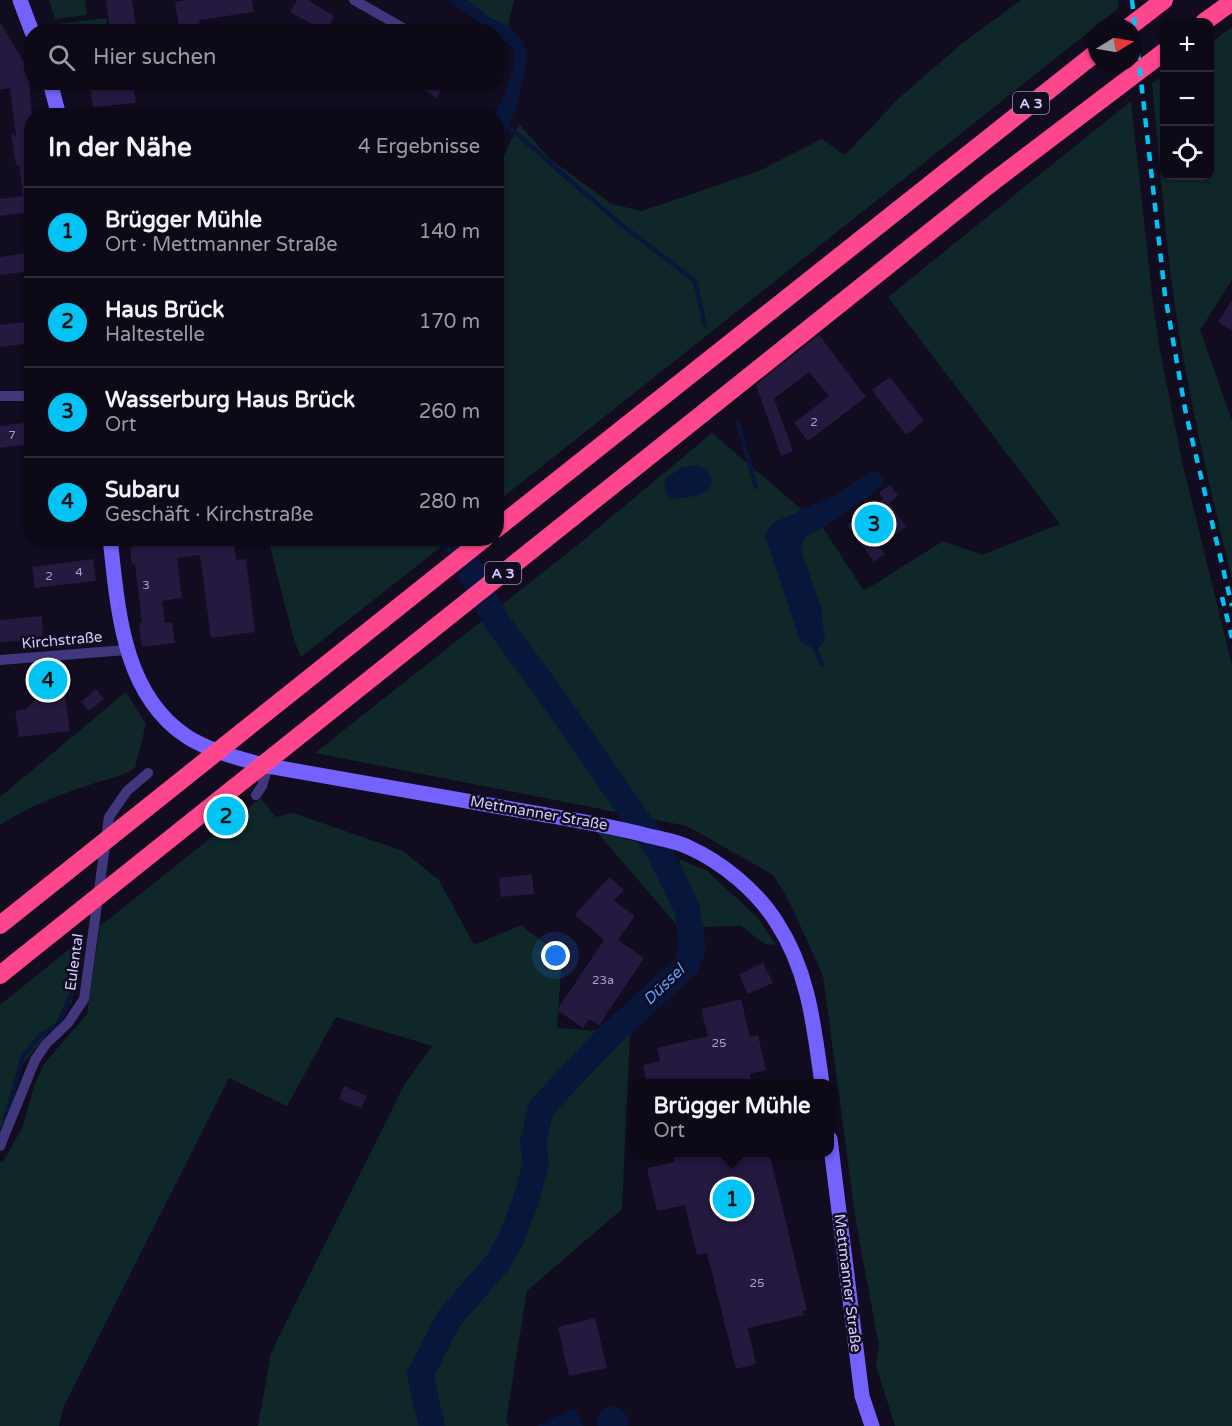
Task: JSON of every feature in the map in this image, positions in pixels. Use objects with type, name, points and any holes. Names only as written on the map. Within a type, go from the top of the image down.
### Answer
[{"type":"highway","points":[[1141,18],[1164,0]]},
{"type":"highway","points":[[1210,18],[1232,2]]},
{"type":"highway","name":"A 3","points":[[0,975],[990,184],[1160,55]]},
{"type":"highway","name":"A 3","points":[[504,523],[1088,59]]},
{"type":"highway","name":"A 3","points":[[0,925],[474,546]]},
{"type":"main road","points":[[20,0],[29,24]]},
{"type":"main road","points":[[52,90],[57,108]]},
{"type":"main road","name":"Mettmanner Straße","points":[[111,546],[126,650],[136,677],[169,722],[189,738],[241,760],[268,766],[620,828],[688,847],[733,875],[751,891],[776,921],[796,955],[811,1006],[821,1079]]},
{"type":"main road","name":"Mettmanner Straße","points":[[832,1157],[862,1396],[872,1426]]},
{"type":"street","points":[[354,0],[396,24]]},
{"type":"street","points":[[0,396],[24,396]]},
{"type":"street","name":"Kirchstraße","points":[[0,660],[126,650]]},
{"type":"street","points":[[256,795],[262,786],[268,766]]},
{"type":"street","name":"Eulental","points":[[0,1146],[35,1060],[46,1044],[68,1023],[84,999],[109,817],[127,791],[147,773]]},
{"type":"green space","points":[[49,0],[85,0],[87,15],[55,19]]},
{"type":"green space","points":[[467,0],[514,0],[508,26],[491,19]]},
{"type":"green space","points":[[1021,0],[1118,0],[1119,8],[1106,18],[1088,18],[1088,33],[504,496],[504,155],[519,124],[550,159],[612,204],[642,211],[759,171],[822,139],[845,155],[899,98],[965,41]]},
{"type":"green space","points":[[106,18],[107,24],[57,24]]},
{"type":"green space","points":[[1232,27],[1232,280],[1200,330],[1232,421],[1232,579],[1202,450],[1177,320],[1161,180],[1214,180],[1214,40]]},
{"type":"green space","points":[[1160,78],[1160,169],[1152,84]]},
{"type":"green space","points":[[1131,101],[1160,351],[1183,466],[1232,665],[1232,1426],[895,1426],[876,1366],[879,1346],[856,1222],[823,976],[789,901],[773,875],[687,826],[315,753],[580,543],[712,433],[823,528],[864,591],[943,541],[982,555],[1060,524],[888,297]]},
{"type":"green space","points":[[270,546],[442,546],[301,657],[294,640]]},
{"type":"green space","points":[[126,692],[146,724],[135,768],[117,777],[52,798],[0,825],[0,797]]},
{"type":"green space","points":[[261,798],[275,817],[293,813],[403,851],[439,880],[474,945],[521,925],[562,957],[557,1028],[630,1033],[622,1209],[527,1291],[506,1421],[509,1426],[258,1426],[271,1353],[404,1085],[432,1046],[336,1017],[287,1106],[229,1078],[63,1408],[59,1426],[0,1426],[0,1160],[3,1162],[22,1128],[34,1086],[44,1064],[87,1014],[100,926]]},
{"type":"green space","points":[[596,831],[646,844],[682,919],[681,930]]},
{"type":"green space","points":[[679,859],[707,871],[758,918],[776,945],[765,944],[741,926],[700,927]]},
{"type":"green space","points":[[78,942],[72,1002],[20,1068],[14,1100],[0,1130],[0,1005]]},
{"type":"water","points":[[447,0],[467,0],[491,19],[503,24],[482,24]]},
{"type":"water","points":[[504,24],[522,40],[528,56],[517,107],[504,135],[504,108],[498,108],[514,65],[514,49],[504,41]]},
{"type":"water","points":[[696,465],[710,475],[712,484],[709,489],[698,495],[671,499],[666,493],[664,480],[681,468]]},
{"type":"water","points":[[873,471],[884,479],[881,487],[834,521],[804,538],[801,551],[821,607],[825,641],[816,650],[800,641],[765,535],[773,523],[833,496]]},
{"type":"water","points":[[614,1406],[625,1413],[628,1426],[597,1426],[600,1412]]},
{"type":"water","points":[[575,1408],[583,1426],[537,1426]]},
{"type":"building","points":[[106,0],[132,0],[136,24],[109,24]]},
{"type":"building","points":[[252,0],[254,12],[199,20],[200,24],[179,24],[175,2]]},
{"type":"building","points":[[297,0],[308,0],[334,16],[330,24],[312,24],[290,12]]},
{"type":"building","points":[[0,22],[24,62],[24,90],[30,90],[31,108],[24,108],[24,213],[0,216],[0,199],[23,196],[19,165],[16,165],[11,133],[16,136],[10,88],[0,90]]},
{"type":"building","points":[[90,90],[134,90],[136,103],[93,107]]},
{"type":"building","points":[[424,90],[442,90],[437,98]]},
{"type":"building","points":[[24,253],[24,272],[0,275],[0,257]]},
{"type":"building","points":[[1232,300],[1232,331],[1218,322]]},
{"type":"building","points":[[24,322],[24,344],[0,347],[0,325]]},
{"type":"building","points":[[819,335],[866,397],[808,441],[794,423],[829,396],[809,372],[775,398],[773,396],[793,451],[781,456],[756,385]]},
{"type":"building","points":[[890,377],[924,421],[906,435],[872,390]]},
{"type":"building","points":[[24,423],[24,445],[0,448],[0,426]]},
{"type":"building","points":[[890,485],[898,496],[889,503],[906,527],[879,546],[885,554],[874,562],[847,525],[883,499],[879,493]]},
{"type":"building","points":[[234,546],[236,560],[246,559],[255,632],[211,638],[200,555],[177,558],[182,598],[162,601],[165,623],[172,622],[175,643],[142,647],[139,623],[142,623],[135,564],[132,565],[130,547]]},
{"type":"building","points":[[93,559],[96,581],[35,588],[32,567]]},
{"type":"building","points":[[42,616],[43,639],[0,642],[0,620]]},
{"type":"building","points":[[61,671],[70,731],[19,737],[15,711],[26,709],[41,695],[26,675]]},
{"type":"building","points":[[96,689],[104,699],[89,711],[81,702]]},
{"type":"building","points":[[532,874],[534,894],[501,897],[499,878]]},
{"type":"building","points":[[609,877],[624,890],[614,901],[635,916],[618,940],[644,958],[599,1025],[589,1019],[583,1028],[557,1010],[604,940],[575,915]]},
{"type":"building","points":[[763,963],[773,983],[748,994],[739,974]]},
{"type":"building","points":[[741,999],[750,1037],[758,1035],[766,1070],[750,1074],[751,1079],[646,1079],[643,1065],[660,1061],[657,1048],[708,1036],[701,1009]]},
{"type":"building","points":[[344,1086],[367,1096],[361,1108],[339,1099]]},
{"type":"building","points":[[673,1157],[770,1157],[807,1310],[803,1311],[804,1315],[748,1328],[756,1364],[736,1369],[707,1253],[697,1255],[685,1205],[657,1211],[647,1168],[674,1162]]},
{"type":"building","points":[[595,1318],[607,1368],[569,1376],[558,1327]]},
{"type":"waterway","points":[[504,123],[618,222],[695,281],[705,325]]},
{"type":"waterway","points":[[738,423],[756,487]]},
{"type":"waterway","name":"Düssel","points":[[432,1426],[420,1375],[448,1320],[498,1262],[511,1239],[525,1203],[536,1163],[533,1143],[541,1108],[608,1037],[686,966],[693,949],[687,909],[659,851],[497,622],[457,546]]},
{"type":"waterway","points":[[814,645],[822,665]]},
{"type":"waterway","points":[[5,1120],[23,1056],[41,1035],[58,1025],[74,987],[80,947]]},
{"type":"railway","points":[[1132,0],[1165,295],[1186,414],[1232,606]]},
{"type":"railway","points":[[1222,597],[1232,638]]},
{"type":"place","name":"Wasserburg Haus Brück","points":[[874,524]]},
{"type":"place","name":"Subaru","points":[[48,680]]},
{"type":"place","name":"Haus Brück","points":[[226,816]]},
{"type":"place","name":"Brügger Mühle","points":[[732,1199]]}]
